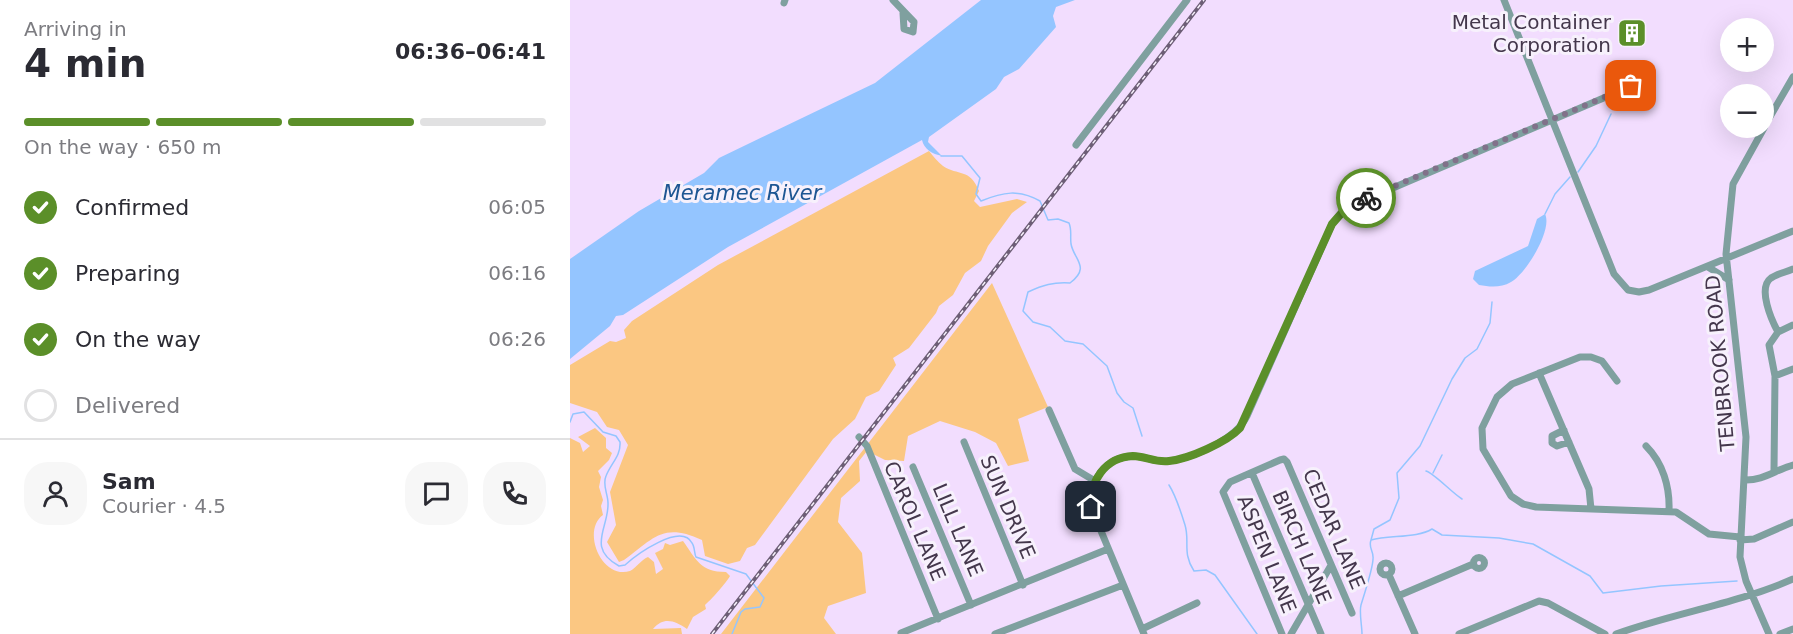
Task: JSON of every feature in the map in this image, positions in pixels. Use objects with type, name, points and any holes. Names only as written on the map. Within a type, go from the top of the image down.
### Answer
[{"type":"street","points":[[893,0],[903,13]]},
{"type":"street","points":[[1076,145],[1187,0]]},
{"type":"street","points":[[1504,0],[1599,242],[1622,286],[1634,292],[1646,291],[1793,231]]},
{"type":"street","name":"TENBROOK ROAD","points":[[1774,110],[1793,77]]},
{"type":"street","points":[[1197,603],[1143,631],[1091,507],[1095,481],[1106,467],[1121,458],[1137,457],[1170,461],[1214,445],[1235,433],[1250,417],[1332,224],[1342,211],[1355,202],[1648,79]]},
{"type":"street","name":"TENBROOK ROAD","points":[[1758,138],[1733,184],[1727,259],[1744,416],[1744,480],[1740,538],[1743,571],[1769,634]]},
{"type":"street","points":[[1727,243],[1732,251],[1741,253]]},
{"type":"street","points":[[1708,267],[1730,280]]},
{"type":"street","points":[[1778,332],[1767,305],[1766,285],[1769,279],[1793,269]]},
{"type":"street","points":[[1774,471],[1775,376],[1769,345],[1778,332],[1793,325]]},
{"type":"street","points":[[1617,381],[1606,365],[1591,357],[1576,358],[1507,387],[1499,394],[1482,428],[1483,449],[1506,489],[1520,502],[1540,508],[1669,511],[1683,514],[1709,534],[1740,538],[1754,539],[1793,522]]},
{"type":"street","points":[[1775,376],[1793,369]]},
{"type":"street","points":[[1539,373],[1589,489],[1591,509]]},
{"type":"street","points":[[1048,410],[1075,469],[1095,481]]},
{"type":"street","points":[[1564,430],[1552,436],[1552,443],[1557,446],[1569,442]]},
{"type":"street","name":"CAROL LANE","points":[[859,437],[867,446],[938,619]]},
{"type":"street","name":"SUN DRIVE","points":[[964,442],[1023,585]]},
{"type":"street","points":[[1646,446],[1656,458],[1668,486],[1669,511]]},
{"type":"street","name":"CEDAR LANE","points":[[1252,473],[1284,459],[1352,613]]},
{"type":"street","points":[[1744,480],[1765,478],[1774,471],[1793,465]]},
{"type":"street","name":"LILL LANE","points":[[913,467],[971,606]]},
{"type":"street","name":"ASPEN LANE","points":[[1252,473],[1225,486],[1223,492],[1282,634]]},
{"type":"street","name":"BIRCH LANE","points":[[1252,473],[1321,634]]},
{"type":"street","points":[[901,633],[1108,549]]},
{"type":"street","points":[[1398,596],[1473,564]]},
{"type":"street","points":[[1291,634],[1330,567]]},
{"type":"street","points":[[1389,575],[1415,634]]},
{"type":"street","points":[[1616,634],[1670,615],[1752,596],[1793,579]]},
{"type":"street","points":[[995,634],[1123,585]]},
{"type":"street","points":[[1459,634],[1539,602],[1548,603],[1605,634]]},
{"type":"street","points":[[1780,634],[1793,628]]},
{"type":"shaded area","points":[[929,151],[943,166],[972,179],[979,191],[974,201],[980,207],[1017,199],[1027,202],[1012,213],[988,246],[981,261],[965,273],[953,295],[939,306],[909,348],[893,358],[896,365],[879,391],[866,397],[855,419],[833,439],[755,545],[747,548],[740,561],[728,564],[705,556],[702,540],[678,532],[652,539],[619,562],[607,542],[616,525],[610,492],[628,445],[619,430],[607,427],[597,412],[570,403],[570,365],[610,341],[616,342],[626,338],[624,330],[632,321],[718,265]]},
{"type":"shaded area","points":[[992,283],[1048,407],[1018,419],[1029,461],[1008,466],[996,443],[975,432],[940,421],[908,436],[904,461],[885,460],[867,451],[859,461],[860,481],[841,498],[838,522],[862,553],[866,593],[828,606],[824,618],[836,634],[721,634]]},
{"type":"shaded area","points":[[595,428],[606,438],[606,448],[612,453],[609,460],[598,471],[601,477],[599,487],[603,500],[601,506],[603,515],[597,522],[594,542],[603,561],[620,572],[630,571],[648,557],[654,562],[656,574],[663,569],[655,553],[663,549],[665,543],[670,545],[683,541],[695,559],[704,567],[726,572],[730,576],[705,605],[706,609],[693,617],[687,629],[665,621],[653,629],[681,628],[682,634],[570,634],[570,438],[580,443],[583,452],[590,446],[578,437]]},
{"type":"water","name":"Meramec River","points":[[981,0],[1075,0],[1056,7],[1053,16],[1056,27],[1019,69],[1004,77],[996,89],[929,137],[928,142],[942,156],[929,151],[922,140],[728,247],[623,315],[616,316],[610,326],[570,359],[570,259],[639,211],[704,173],[719,158],[875,83]]},
{"type":"water","points":[[1545,214],[1545,230],[1542,240],[1537,251],[1517,277],[1507,284],[1495,286],[1479,285],[1473,279],[1475,271],[1528,246],[1537,219]]},
{"type":"waterway","points":[[1618,105],[1648,90]]},
{"type":"waterway","points":[[1578,172],[1596,146],[1611,114]]},
{"type":"waterway","points":[[941,156],[962,156],[980,178],[976,194],[981,201],[1004,194],[1018,193],[1040,201],[1048,220],[1058,219],[1069,223],[1071,244],[1080,264],[1079,272],[1070,283],[1048,284],[1028,292],[1023,311],[1033,322],[1050,327],[1065,341],[1083,344],[1107,366],[1117,393],[1133,408],[1142,436]]},
{"type":"waterway","points":[[1545,214],[1555,194],[1570,177]]},
{"type":"waterway","points":[[1371,540],[1374,529],[1390,520],[1399,498],[1397,473],[1420,446],[1452,379],[1465,358],[1477,349],[1490,323],[1492,302]]},
{"type":"waterway","points":[[570,422],[573,414],[584,412],[603,432],[616,436],[620,442],[617,455],[605,479],[608,503],[601,537],[603,552],[619,566],[625,565],[658,542],[678,536],[692,543],[696,557],[746,574],[764,598],[760,607],[745,609],[741,612],[732,634]]},
{"type":"waterway","points":[[1433,473],[1442,455]]},
{"type":"waterway","points":[[1426,471],[1462,499]]},
{"type":"waterway","points":[[1169,485],[1185,525],[1190,565],[1194,571],[1206,570],[1215,575],[1257,634]]},
{"type":"waterway","points":[[1362,634],[1360,608],[1373,563],[1371,540],[1419,534],[1432,529],[1442,535],[1499,538],[1533,544],[1590,576],[1603,593],[1737,581]]},
{"type":"railway","points":[[712,634],[1204,0]]},
{"type":"way so far","points":[[1366,198],[1631,86]]},
{"type":"place","name":"Metal Container Corporation","points":[[1632,33]]},
{"type":"route","points":[[1091,507],[1092,488],[1095,481],[1100,472],[1112,462],[1131,456],[1162,462],[1174,461],[1224,440],[1240,428],[1332,224],[1342,211],[1366,198]]}]
